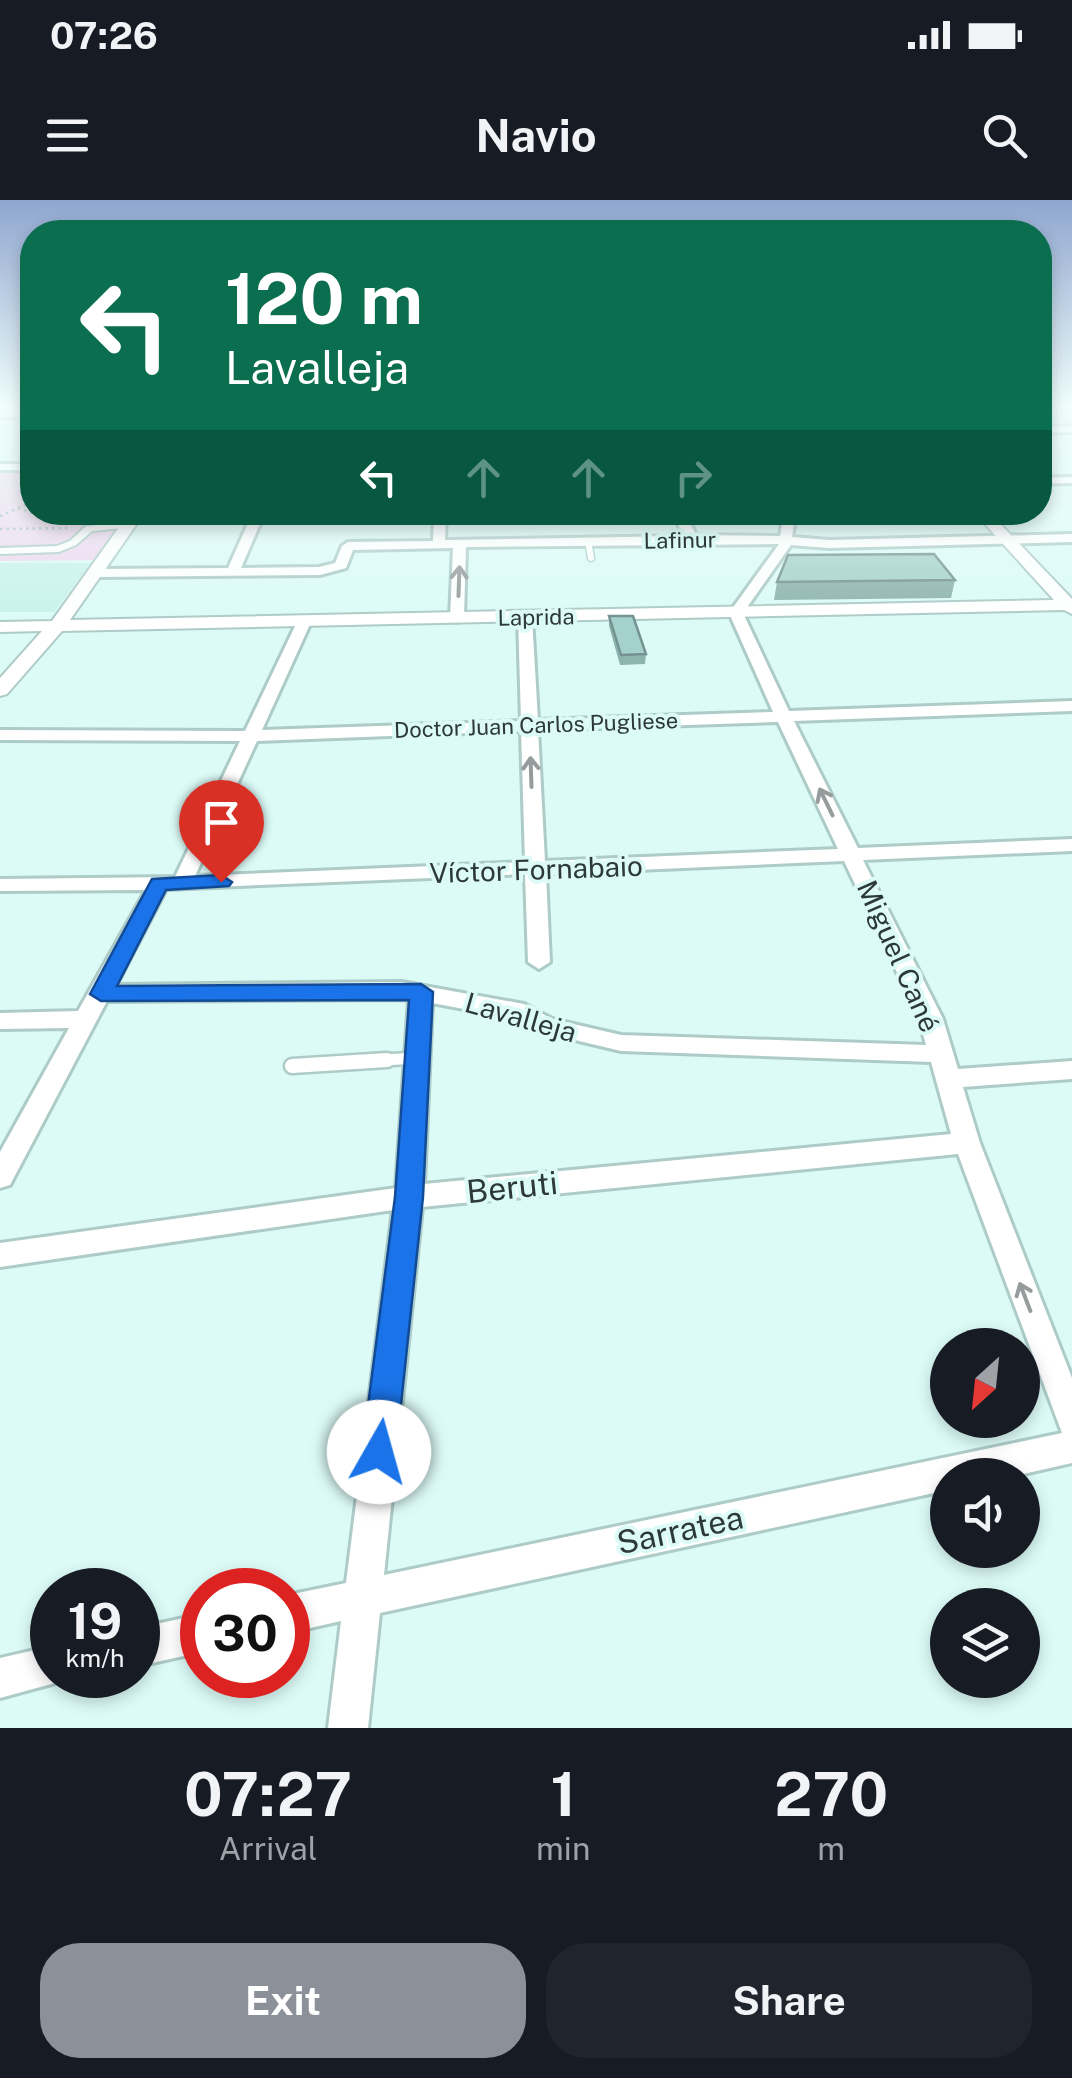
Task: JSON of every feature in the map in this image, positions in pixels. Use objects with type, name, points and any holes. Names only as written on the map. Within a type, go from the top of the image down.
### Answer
[{"type":"street","points":[[0,551],[58,549],[73,543],[89,528],[102,525]]},
{"type":"street","points":[[0,690],[56,626],[128,525]]},
{"type":"street","points":[[96,573],[233,571],[253,525]]},
{"type":"street","points":[[439,544],[440,525]]},
{"type":"street","points":[[685,525],[691,540]]},
{"type":"street","points":[[736,613],[786,541],[788,525]]},
{"type":"street","points":[[993,525],[1070,606]]},
{"type":"street","name":"Lafinur","points":[[233,571],[332,569],[344,562],[348,546],[691,540],[829,544],[1072,538]]},
{"type":"street","points":[[457,618],[460,544]]},
{"type":"street","name":"Laprida","points":[[0,627],[1070,606]]},
{"type":"street","name":"Miguel Cané","points":[[736,613],[931,1019],[967,1143],[1072,1421]]},
{"type":"street","points":[[525,617],[539,962]]},
{"type":"street","points":[[0,1177],[101,994],[171,883],[304,622]]},
{"type":"street","name":"Doctor Juan Carlos Pugliese","points":[[0,735],[248,736],[1072,706]]},
{"type":"street","name":"Víctor Fornabaio","points":[[0,885],[534,870],[1072,844]]},
{"type":"street","points":[[348,1728],[409,1197],[421,992]]},
{"type":"street","name":"Lavalleja","points":[[101,994],[421,992],[524,1012],[545,1025],[621,1042],[941,1054]]},
{"type":"street","points":[[0,1021],[87,1019]]},
{"type":"street","points":[[948,1079],[1072,1070]]},
{"type":"street","name":"Beruti","points":[[0,1255],[409,1197],[967,1143]]},
{"type":"street","name":"Sarratea","points":[[310,1609],[1072,1448]]},
{"type":"street","points":[[0,1678],[30,1671]]},
{"type":"lane","points":[[588,541],[591,558]]},
{"type":"lane","points":[[292,1066],[418,1058]]},
{"type":"path","points":[[0,516],[18,508]]},
{"type":"path","points":[[0,529],[89,528]]},
{"type":"shaded area","points":[[0,476],[20,476],[20,525],[124,525],[100,560],[0,561]]},
{"type":"shaded area","points":[[0,563],[91,563],[54,612],[0,612]]},
{"type":"building","points":[[934,554],[955,580],[777,582],[788,555]]},
{"type":"building","points":[[609,616],[633,616],[646,654],[621,655]]},
{"type":"route","points":[[221,882],[159,884],[101,994],[421,992],[409,1197],[379,1452]]}]
